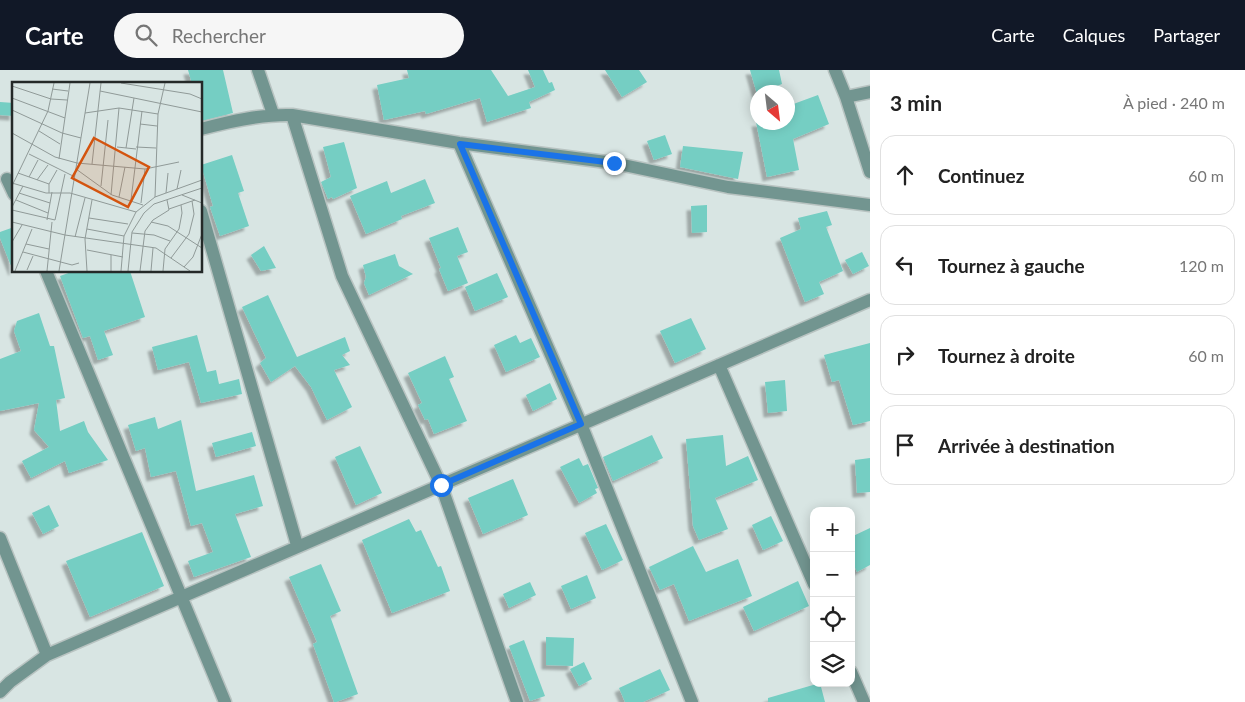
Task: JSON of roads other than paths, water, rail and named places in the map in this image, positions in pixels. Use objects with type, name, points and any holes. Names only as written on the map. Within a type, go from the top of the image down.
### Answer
[{"type":"street","points":[[258,70],[273,114]]},
{"type":"street","points":[[835,70],[846,97],[870,172]]},
{"type":"street","points":[[846,97],[870,92]]},
{"type":"street","points":[[202,129],[273,114],[292,115],[460,144],[614,163],[728,187],[870,205]]},
{"type":"street","points":[[292,115],[342,276],[441,485],[518,702]]},
{"type":"street","points":[[460,144],[581,424],[692,702]]},
{"type":"street","points":[[202,214],[297,545]]},
{"type":"street","points":[[46,272],[225,702]]},
{"type":"street","points":[[0,692],[47,655],[297,545],[870,300]]},
{"type":"street","points":[[719,365],[810,575]]},
{"type":"street","points":[[0,538],[47,655]]},
{"type":"street","points":[[855,681],[864,702]]}]
